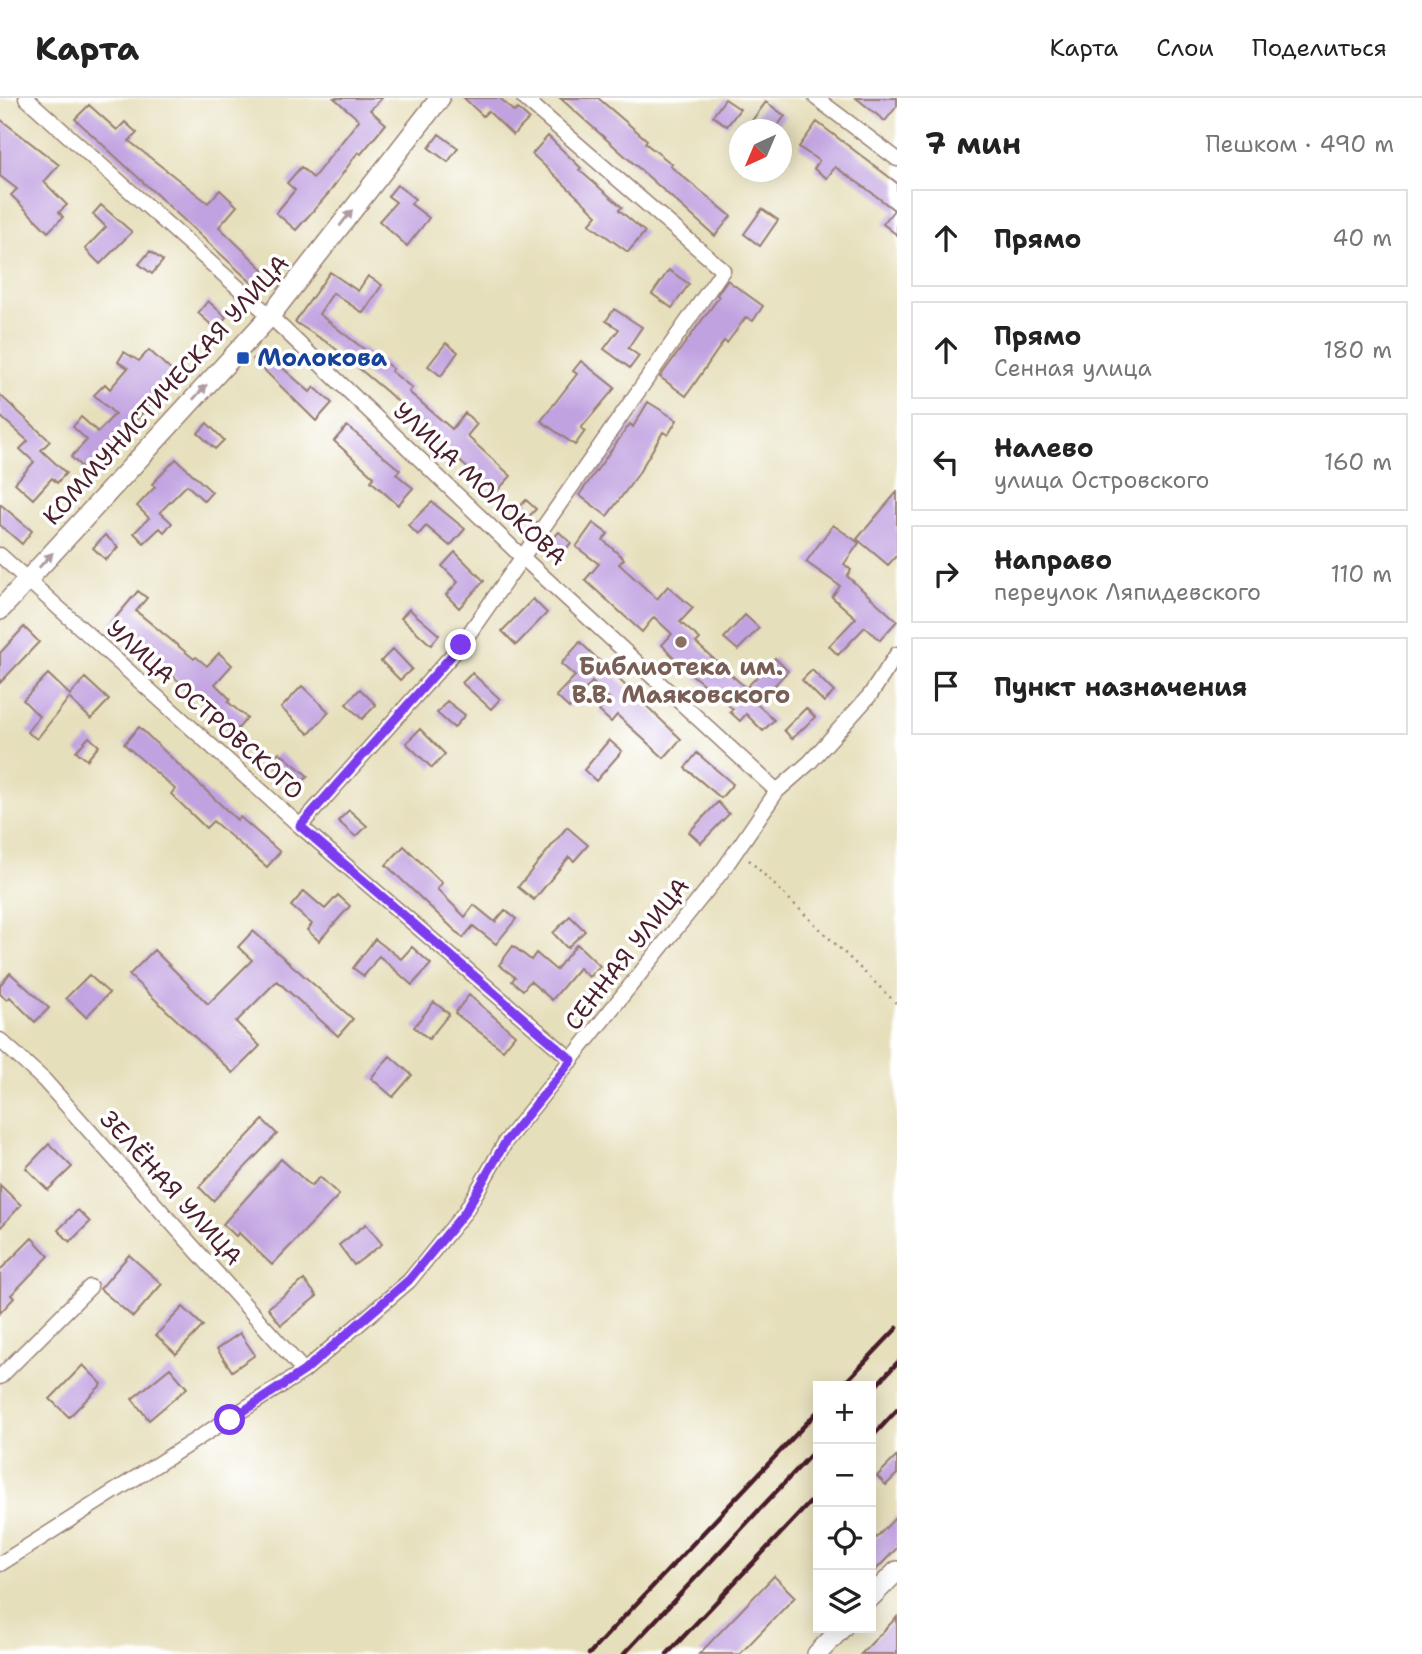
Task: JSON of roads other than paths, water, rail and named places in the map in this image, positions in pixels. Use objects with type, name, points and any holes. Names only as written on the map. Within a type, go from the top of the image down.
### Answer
[{"type":"street","name":"УЛИЦА МОЛОКОВА","points":[[26,98],[270,316],[522,556],[777,791]]},
{"type":"street","name":"КОММУНИСТИЧЕСКАЯ УЛИЦА","points":[[0,610],[270,316],[440,98]]},
{"type":"street","points":[[300,826],[461,645],[723,270],[524,98]]},
{"type":"street","points":[[816,98],[897,159]]},
{"type":"street","name":"УЛИЦА ОСТРОВСКОГО","points":[[0,555],[300,826],[572,1060]]},
{"type":"street","name":"СЕННАЯ УЛИЦА","points":[[0,1563],[304,1371],[409,1280],[465,1212],[506,1141],[723,870],[777,791],[810,762],[870,695],[897,654]]},
{"type":"street","name":"ЗЕЛЁНАЯ УЛИЦА","points":[[0,1040],[44,1080],[304,1371]]},
{"type":"street","points":[[0,1377],[90,1287]]},
{"type":"street","points":[[876,1592],[897,1571]]},
{"type":"street","points":[[817,1654],[837,1633]]},
{"type":"railway","points":[[847,1381],[897,1328]]},
{"type":"railway","points":[[876,1386],[897,1363]]},
{"type":"railway","points":[[876,1433],[897,1410]]},
{"type":"railway","points":[[589,1654],[813,1416]]},
{"type":"railway","points":[[624,1654],[813,1452]]},
{"type":"railway","points":[[667,1654],[813,1499]]},
{"type":"place","name":"Молокова","points":[[243,358]]},
{"type":"place","name":"Библиотека им. В.В. Маяковского","points":[[681,642]]}]
